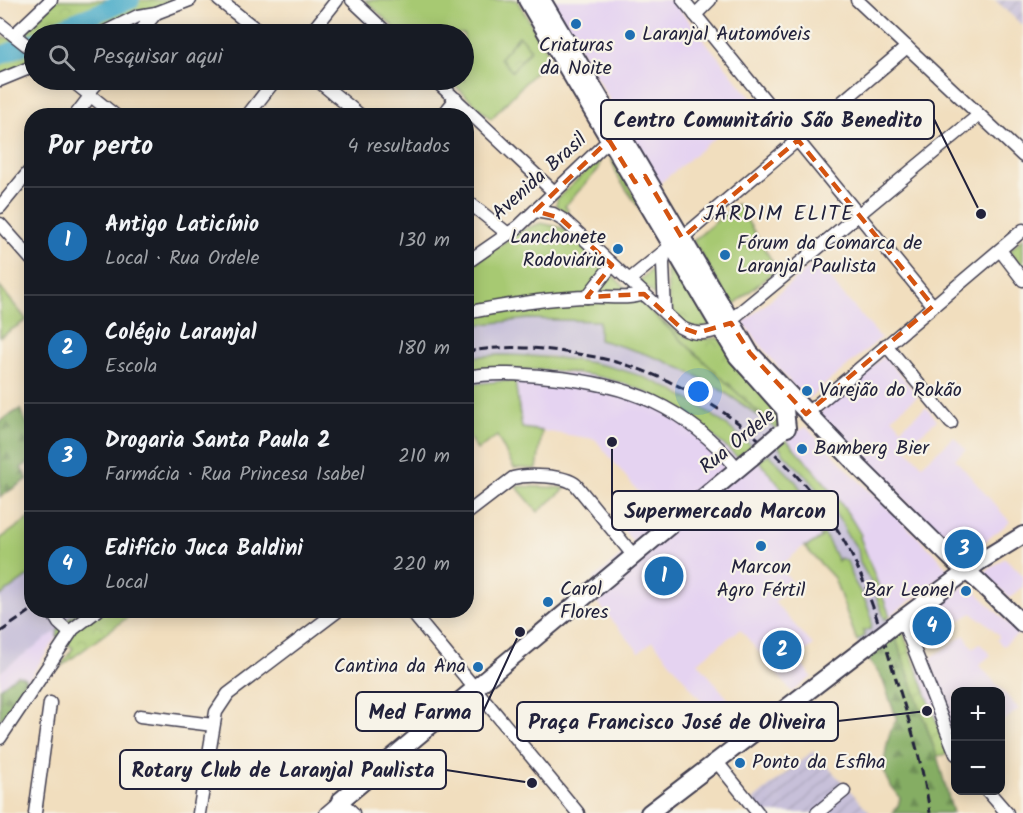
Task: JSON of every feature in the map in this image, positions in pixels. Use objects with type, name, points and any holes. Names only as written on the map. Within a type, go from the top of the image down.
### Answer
[{"type":"main road","points":[[526,0],[598,107]]},
{"type":"main road","points":[[542,0],[598,107],[640,179],[673,245],[745,357],[784,407],[787,413],[784,431]]},
{"type":"main road","points":[[745,357],[972,567],[1023,624]]},
{"type":"main road","name":"Rua Ordele","points":[[338,807],[633,555],[806,414]]},
{"type":"main road","points":[[649,813],[972,567],[1023,523]]},
{"type":"main road","points":[[972,567],[1023,535]]},
{"type":"street","points":[[24,44],[8,33],[51,0]]},
{"type":"street","points":[[122,24],[138,16],[156,13],[190,0]]},
{"type":"street","points":[[219,0],[249,24]]},
{"type":"street","points":[[318,24],[337,0]]},
{"type":"street","points":[[352,0],[377,24]]},
{"type":"street","points":[[683,0],[933,306]]},
{"type":"street","points":[[695,15],[710,0]]},
{"type":"street","points":[[857,0],[1023,156]]},
{"type":"street","points":[[147,24],[156,13]]},
{"type":"street","points":[[629,280],[907,47]]},
{"type":"street","points":[[0,80],[24,70]]},
{"type":"street","points":[[85,90],[107,108]]},
{"type":"street","points":[[80,108],[93,90]]},
{"type":"street","points":[[253,108],[267,90]]},
{"type":"street","points":[[329,90],[351,108]]},
{"type":"street","points":[[446,90],[465,108]]},
{"type":"street","points":[[449,108],[456,99]]},
{"type":"street","points":[[535,211],[546,212],[560,218],[680,327],[693,332],[706,333],[725,324],[979,115]]},
{"type":"street","points":[[474,116],[554,192]]},
{"type":"street","name":"Avenida Brasil","points":[[474,257],[508,234],[535,211],[615,137]]},
{"type":"street","points":[[0,207],[24,178]]},
{"type":"street","points":[[474,206],[508,234]]},
{"type":"street","points":[[0,224],[24,251]]},
{"type":"street","name":"Rua Ordele","points":[[806,414],[1023,230]]},
{"type":"street","points":[[665,313],[663,263],[673,245]]},
{"type":"street","points":[[1000,250],[1023,280]]},
{"type":"street","points":[[587,297],[612,265]]},
{"type":"street","points":[[474,312],[587,297],[635,297],[644,294]]},
{"type":"street","points":[[886,345],[951,423]]},
{"type":"street","points":[[474,376],[501,373],[566,378],[601,383],[633,392],[659,404],[689,423],[738,469]]},
{"type":"street","points":[[474,508],[513,478],[520,476],[567,479],[576,485],[633,555]]},
{"type":"street","points":[[56,618],[59,623],[74,629]]},
{"type":"street","points":[[0,738],[74,629],[88,618]]},
{"type":"street","points":[[199,813],[213,725],[218,708],[228,694],[328,618]]},
{"type":"street","points":[[416,618],[578,813]]},
{"type":"street","points":[[898,622],[951,749]]},
{"type":"street","points":[[35,813],[50,702]]},
{"type":"street","points":[[140,716],[213,725]]},
{"type":"street","points":[[716,761],[758,813]]},
{"type":"street","points":[[817,813],[844,791]]},
{"type":"street","points":[[991,795],[1007,813]]},
{"type":"street","points":[[326,813],[338,807],[353,813]]},
{"type":"highlighted area","points":[[609,140],[635,182],[645,176],[682,238],[798,140],[933,306],[806,414],[750,353],[731,323],[697,333],[680,327],[644,294],[587,297],[612,265],[560,218],[535,211]]},
{"type":"shaded area","points":[[551,0],[672,0],[756,104],[659,184]]},
{"type":"shaded area","points":[[995,0],[1023,0],[1023,26]]},
{"type":"shaded area","points":[[818,260],[838,289],[881,338],[805,401],[743,323]]},
{"type":"shaded area","points":[[528,319],[599,321],[599,340],[678,366],[739,401],[777,430],[837,496],[861,535],[890,616],[888,618],[899,632],[867,657],[857,641],[865,635],[847,579],[826,537],[753,447],[704,408],[677,391],[646,377],[580,360],[548,356],[474,357],[474,325]]},
{"type":"shaded area","points":[[884,356],[918,396],[892,417],[901,428],[926,407],[937,420],[905,447],[922,465],[954,437],[966,450],[955,459],[1010,522],[966,556],[960,555],[819,416],[819,413]]},
{"type":"shaded area","points":[[515,368],[593,376],[628,385],[651,394],[674,407],[737,457],[753,447],[759,462],[822,537],[804,546],[779,567],[795,585],[774,602],[813,645],[797,658],[812,677],[792,692],[740,629],[698,662],[749,725],[732,738],[653,641],[639,652],[594,599],[603,591],[593,579],[634,544],[622,528],[649,505],[595,439],[510,426],[477,450],[474,445],[474,371]]},
{"type":"shaded area","points":[[806,427],[937,556],[949,571],[890,616],[860,537],[786,439],[792,433]]},
{"type":"shaded area","points":[[1005,558],[1023,575],[1023,586],[1010,598],[985,575],[986,571]]},
{"type":"shaded area","points":[[24,579],[24,618],[70,618],[57,632],[0,672],[0,596]]},
{"type":"shaded area","points":[[965,585],[969,585],[1019,634],[1003,646],[997,640],[998,634],[972,613],[951,626],[937,606]]},
{"type":"shaded area","points":[[57,632],[57,637],[0,722],[0,672],[52,633]]},
{"type":"shaded area","points":[[964,635],[973,648],[980,644],[991,655],[979,665],[999,687],[951,687],[951,754],[949,754],[916,668]]},
{"type":"shaded area","points":[[1005,694],[1019,709],[1005,720]]},
{"type":"shaded area","points":[[813,751],[871,813],[752,813],[754,799]]},
{"type":"green space","points":[[55,0],[109,0],[54,24],[32,24]]},
{"type":"green space","points":[[109,0],[175,0],[154,8],[137,11],[110,24],[54,24]]},
{"type":"green space","points":[[365,0],[517,0],[550,56],[491,119],[460,90],[474,90],[474,24],[390,24]]},
{"type":"green space","points":[[519,36],[531,49],[512,71],[500,58]]},
{"type":"green space","points":[[24,37],[24,66],[0,77],[0,38]]},
{"type":"green space","points":[[610,154],[659,237],[617,176]]},
{"type":"green space","points":[[598,160],[600,162],[598,170],[565,206],[567,213],[556,205],[557,199]]},
{"type":"green space","points":[[737,204],[777,269],[732,306],[693,241]]},
{"type":"green space","points":[[541,223],[562,228],[777,430],[754,412],[691,373],[649,355],[599,340],[599,321],[528,319],[474,325],[474,263],[522,230]]},
{"type":"green space","points":[[1023,238],[1023,269],[1010,250]]},
{"type":"green space","points":[[671,256],[710,325],[701,328],[692,327],[676,317],[668,289],[667,259]]},
{"type":"green space","points":[[657,265],[659,299],[639,281]]},
{"type":"green space","points":[[0,287],[24,316],[24,322],[0,337]]},
{"type":"green space","points":[[658,318],[687,337],[719,338],[780,410],[782,421],[777,430]]},
{"type":"green space","points":[[499,355],[574,360],[636,374],[665,386],[693,402],[753,447],[737,457],[669,404],[622,383],[601,377],[557,371],[474,372],[474,357]]},
{"type":"green space","points":[[515,381],[522,428],[542,431],[537,469],[514,468],[497,436],[477,450],[474,445],[474,384]]},
{"type":"green space","points":[[20,409],[24,417],[24,466],[21,468],[24,473],[24,482],[0,497],[0,421]]},
{"type":"green space","points":[[786,439],[836,496],[861,535],[890,616],[885,620],[871,582],[860,563],[858,549],[824,496],[778,445]]},
{"type":"green space","points":[[769,454],[796,482],[808,500],[808,505],[822,517],[824,524],[819,528],[838,561],[840,558],[847,561],[872,622],[871,629],[863,631],[865,636],[857,641],[834,578],[804,546],[822,537],[759,461]]},
{"type":"green space","points":[[516,486],[566,488],[538,512]]},
{"type":"green space","points":[[24,522],[24,579],[0,596],[0,539]]},
{"type":"green space","points":[[69,618],[127,618],[59,668],[73,648],[57,637],[59,628]]},
{"type":"green space","points":[[902,630],[949,754],[937,756],[895,636]]},
{"type":"green space","points":[[895,636],[937,756],[953,813],[893,813],[900,798],[886,777],[885,761],[889,737],[897,720],[882,678],[867,657]]},
{"type":"green space","points":[[17,675],[24,677],[27,682],[0,722],[0,688]]},
{"type":"waterway","points":[[69,24],[131,0]]},
{"type":"waterway","points":[[0,56],[24,45]]},
{"type":"railway","points":[[474,351],[495,348],[555,350],[624,364],[663,379],[701,399],[738,422],[771,450],[801,481],[827,514],[849,550],[863,580],[910,725],[924,777],[930,813]]},
{"type":"railway","points":[[0,632],[24,616]]},
{"type":"place","name":"Criaturas da Noite","points":[[576,24]]},
{"type":"place","name":"Laranjal Automóveis","points":[[630,35]]},
{"type":"place","name":"Centro Comunitário São Benedito","points":[[981,214]]},
{"type":"place","name":"Lanchonete Rodoviária","points":[[618,249]]},
{"type":"place","name":"Fórum da Comarca de Laranjal Paulista","points":[[725,255]]},
{"type":"place","name":"Varejão do Rokão","points":[[807,391]]},
{"type":"place","name":"Supermercado Marcon","points":[[612,442]]},
{"type":"place","name":"Bamberg Bier","points":[[802,449]]},
{"type":"place","name":"Marcon Agro Fértil","points":[[761,546]]},
{"type":"place","name":"Drogaria Santa Paula 2","points":[[964,549]]},
{"type":"place","name":"Antigo Laticínio","points":[[664,576]]},
{"type":"place","name":"Bar Leonel","points":[[966,591]]},
{"type":"place","name":"Carol Flores","points":[[548,602]]},
{"type":"place","name":"Edifício Juca Baldini","points":[[932,626]]},
{"type":"place","name":"Med Farma","points":[[520,632]]},
{"type":"place","name":"Colégio Laranjal","points":[[782,650]]},
{"type":"place","name":"Cantina da Ana","points":[[478,667]]},
{"type":"place","name":"Praça Francisco José de Oliveira","points":[[927,711]]},
{"type":"place","name":"Ponto da Esfiha","points":[[740,763]]},
{"type":"place","name":"Rotary Club de Laranjal Paulista","points":[[532,783]]},
{"type":"district","name":"JARDIM ELITE","points":[[779,214]]}]
